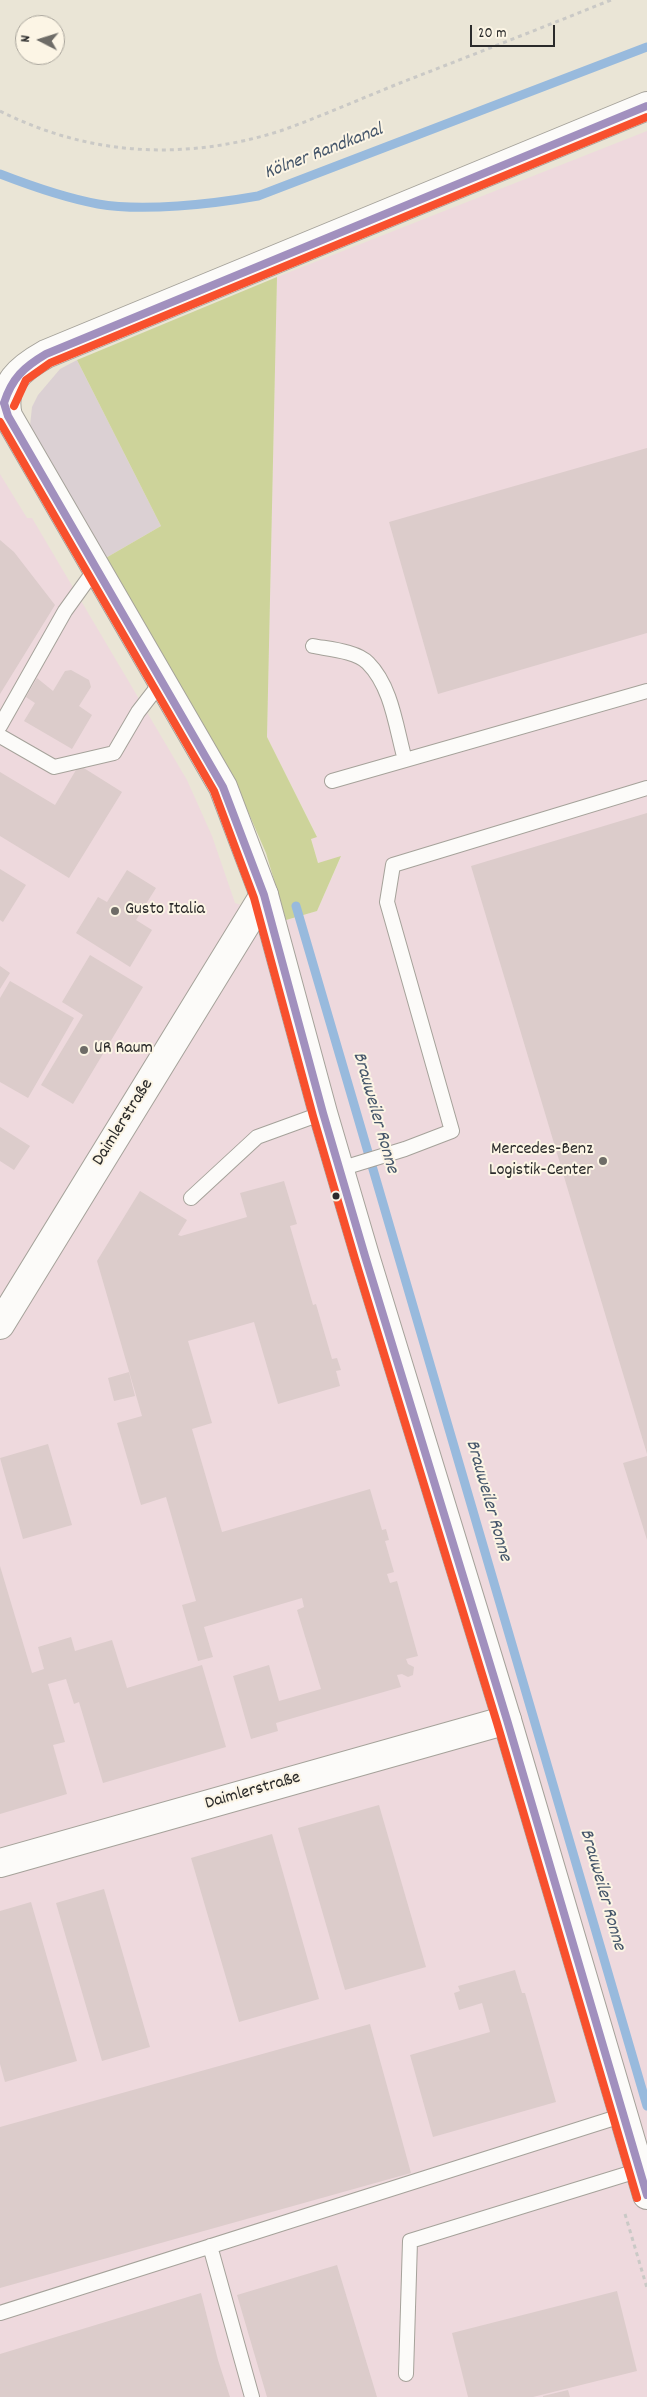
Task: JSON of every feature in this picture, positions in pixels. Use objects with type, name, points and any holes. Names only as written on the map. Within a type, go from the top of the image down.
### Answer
[{"type":"street","points":[[644,2182],[507,1720],[323,1113],[264,895],[223,788],[2,404],[10,383],[21,368],[46,354],[647,106]]},
{"type":"street","name":"Daimlerstraße","points":[[0,1325],[264,895]]},
{"type":"street","name":"Daimlerstraße","points":[[0,1863],[507,1720]]},
{"type":"lane","points":[[0,726],[65,611],[96,568]]},
{"type":"lane","points":[[313,646],[342,651],[367,662],[385,688],[405,760]]},
{"type":"lane","points":[[0,736],[54,767],[114,753],[138,712],[162,681]]},
{"type":"lane","points":[[332,781],[647,691]]},
{"type":"lane","points":[[340,1169],[392,1153],[452,1131],[387,902],[393,865],[647,788]]},
{"type":"lane","points":[[190,1198],[257,1137],[323,1113]]},
{"type":"lane","points":[[0,2313],[624,2115]]},
{"type":"lane","points":[[406,2374],[410,2241],[644,2182]]},
{"type":"lane","points":[[210,2246],[252,2397]]},
{"type":"path","points":[[0,111],[18,120],[85,143],[144,151],[208,148],[279,131],[612,0]]},
{"type":"shaded area","points":[[647,131],[647,2397],[0,2397],[0,474],[27,518],[32,518],[187,780],[212,836],[235,903],[286,920],[317,911],[341,857],[318,863],[311,838],[317,836],[267,737],[277,277]]},
{"type":"shaded area","points":[[77,360],[161,526],[104,559],[31,435],[32,407],[38,395],[60,369]]},
{"type":"green space","points":[[277,277],[267,737],[317,837],[311,839],[318,863],[341,856],[317,911],[286,920],[266,853],[236,784],[104,559],[161,526],[77,360]]},
{"type":"building","points":[[647,448],[647,633],[438,694],[389,522]]},
{"type":"building","points":[[0,540],[14,552],[55,605],[0,694]]},
{"type":"building","points":[[71,670],[89,680],[91,687],[79,706],[92,715],[72,749],[24,721],[35,703],[26,697],[37,678],[53,691],[65,671]]},
{"type":"building","points":[[79,765],[122,792],[69,878],[0,836],[0,772],[55,805]]},
{"type":"building","name":"Mercedes-Benz Logistik-Center","points":[[647,813],[647,1454],[471,866]]},
{"type":"building","points":[[0,869],[26,885],[3,922],[0,920]]},
{"type":"building","name":"Gusto Italia","points":[[127,870],[156,888],[136,920],[152,930],[130,967],[76,933],[98,897],[107,902]]},
{"type":"building","name":"UR Raum","points":[[90,955],[143,987],[73,1104],[41,1085],[83,1015],[62,1002]]},
{"type":"building","points":[[0,966],[10,973],[0,989]]},
{"type":"building","points":[[10,981],[74,1018],[28,1098],[0,1082],[0,998]]},
{"type":"building","points":[[0,1127],[30,1146],[14,1170],[0,1161]]},
{"type":"building","points":[[284,1181],[297,1224],[290,1226],[313,1305],[316,1304],[332,1359],[337,1358],[341,1370],[336,1371],[340,1386],[278,1404],[254,1322],[188,1341],[212,1423],[192,1429],[222,1532],[370,1489],[382,1530],[386,1529],[389,1540],[385,1541],[394,1572],[387,1574],[390,1583],[397,1581],[418,1656],[406,1659],[408,1664],[414,1667],[413,1675],[408,1677],[402,1674],[397,1675],[401,1687],[276,1723],[278,1731],[251,1739],[233,1676],[269,1665],[279,1701],[321,1689],[297,1610],[304,1607],[302,1598],[204,1627],[213,1657],[198,1661],[182,1605],[196,1601],[166,1497],[141,1505],[117,1423],[142,1416],[97,1261],[140,1191],[187,1220],[178,1235],[181,1236],[247,1217],[240,1193]]},
{"type":"building","points":[[129,1372],[135,1396],[114,1401],[108,1378]]},
{"type":"building","points":[[48,1444],[72,1525],[23,1539],[0,1458]]},
{"type":"building","points":[[647,1456],[647,1540],[623,1463]]},
{"type":"building","points":[[0,1566],[32,1673],[44,1669],[38,1647],[71,1637],[75,1651],[112,1640],[127,1688],[202,1665],[226,1747],[103,1783],[79,1702],[74,1704],[66,1679],[48,1684],[65,1742],[53,1745],[67,1794],[0,1814]]},
{"type":"building","points":[[379,1805],[426,1967],[345,1990],[298,1828]]},
{"type":"building","points":[[272,1834],[319,1999],[239,2022],[191,1858]]},
{"type":"building","points":[[104,1889],[150,2047],[102,2061],[56,1903]]},
{"type":"building","points":[[31,1902],[77,2061],[5,2082],[0,2064],[0,1911]]},
{"type":"building","points":[[515,1970],[522,1993],[525,1993],[556,2102],[433,2137],[410,2055],[490,2032],[482,2003],[459,2010],[454,1993],[460,1991],[458,1986]]},
{"type":"building","points":[[370,2024],[411,2173],[0,2288],[0,2127]]},
{"type":"building","points":[[337,2265],[377,2397],[267,2397],[237,2295]]},
{"type":"building","points":[[617,2291],[637,2371],[533,2397],[468,2397],[452,2333]]},
{"type":"building","points":[[201,2293],[218,2360],[230,2397],[0,2397],[0,2354]]},
{"type":"building","points":[[568,2390],[570,2397],[543,2397],[543,2396]]},
{"type":"waterway","name":"Kölner Randkanal","points":[[0,174],[61,195],[98,204],[116,206],[178,206],[258,196],[647,47]]},
{"type":"waterway","name":"Brauweiler Ronne","points":[[296,906],[647,2106]]},
{"type":"transit line","points":[[4,403],[7,394],[20,374],[46,354],[647,106]]},
{"type":"transit line","points":[[14,406],[26,380],[50,363],[647,117]]},
{"type":"transit line","points":[[4,403],[8,416],[223,787],[264,895],[323,1113],[365,1256],[507,1720],[647,2195]]},
{"type":"transit line","points":[[0,422],[214,791],[254,898],[313,1116],[355,1259],[497,1723],[637,2198]]},
{"type":"place","name":"Gusto Italia","points":[[115,911]]},
{"type":"place","name":"UR Raum","points":[[84,1050]]},
{"type":"place","name":"Mercedes-Benz Logistik-Center","points":[[603,1161]]}]
